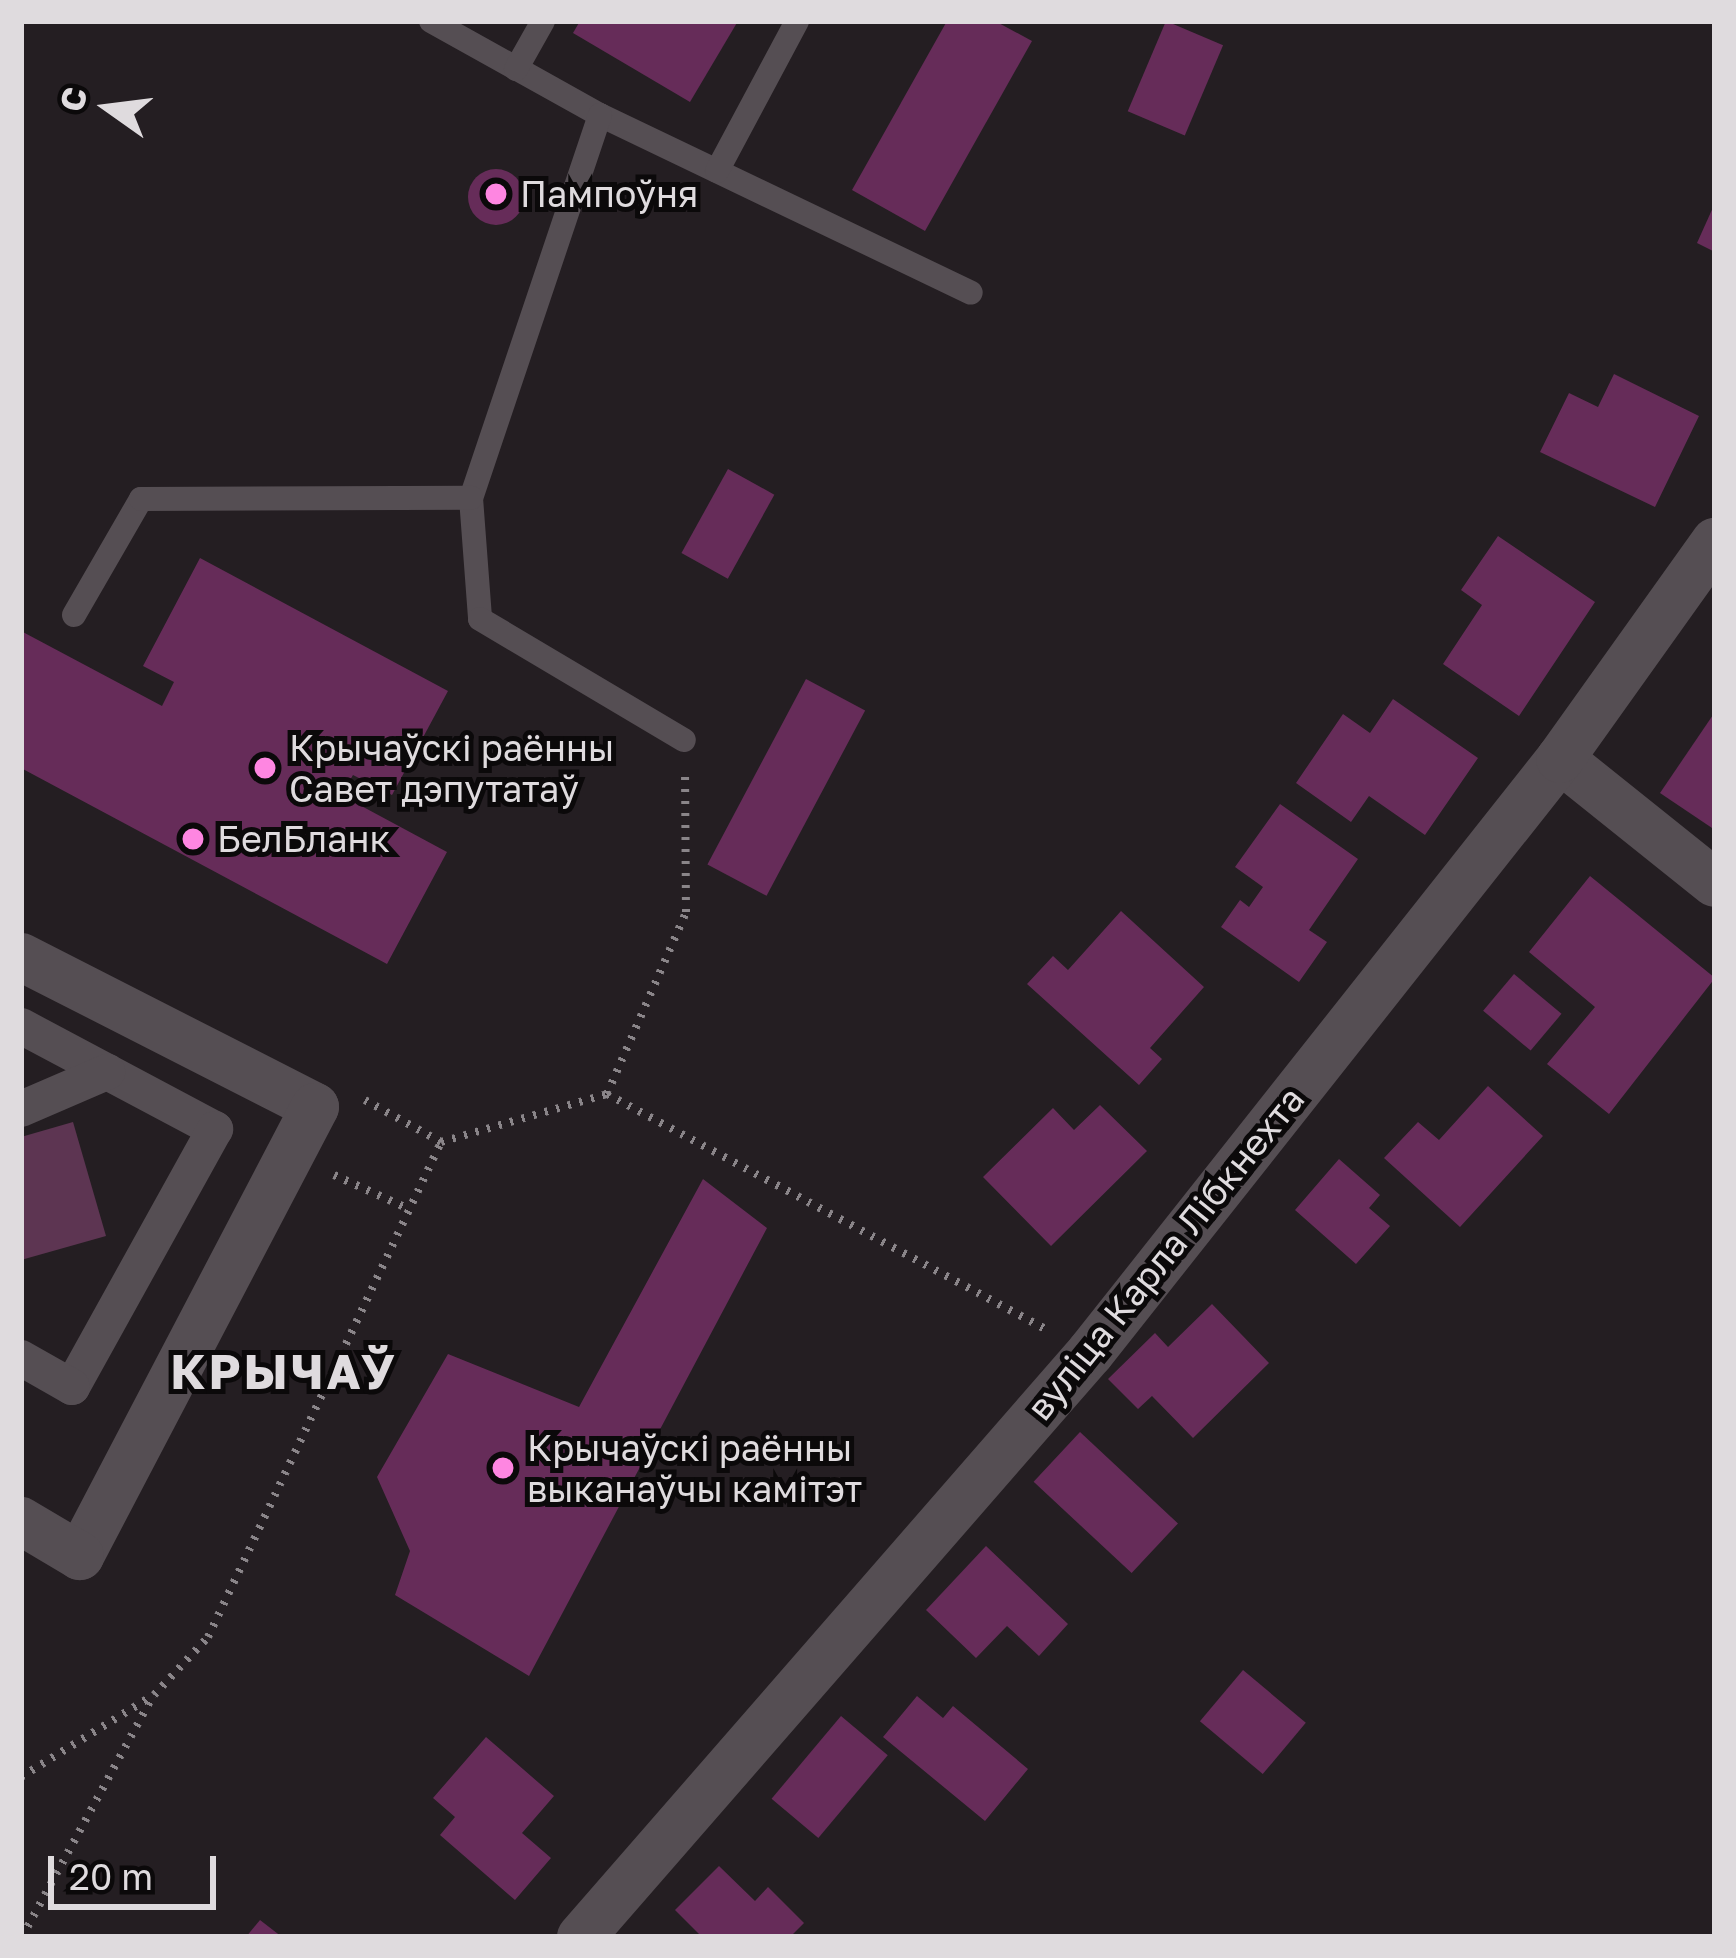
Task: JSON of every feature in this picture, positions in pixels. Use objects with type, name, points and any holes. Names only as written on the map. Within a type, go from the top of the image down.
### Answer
[{"type":"street","name":"вуліца Карла Лібкнехта","points":[[581,1937],[1090,1353],[1560,759],[1715,542]]},
{"type":"street","points":[[1560,759],[1715,883]]},
{"type":"street","points":[[21,957],[314,1107],[80,1556],[21,1521]]},
{"type":"street","points":[[21,1026],[215,1129],[72,1387],[21,1358]]},
{"type":"street","points":[[21,1109],[107,1072]]},
{"type":"lane","points":[[430,21],[600,116],[971,292]]},
{"type":"lane","points":[[516,69],[543,21]]},
{"type":"lane","points":[[716,171],[797,21]]},
{"type":"lane","points":[[600,116],[471,498],[480,619],[684,740]]},
{"type":"lane","points":[[74,615],[142,499],[471,498]]},
{"type":"path","points":[[607,1094],[686,912],[684,740]]},
{"type":"path","points":[[441,1142],[607,1094],[1090,1353]]},
{"type":"path","points":[[22,1937],[154,1694]]},
{"type":"shaded area","points":[[73,1122],[106,1236],[21,1260],[21,1137]]},
{"type":"building","points":[[580,21],[738,21],[690,102],[573,33]]},
{"type":"building","points":[[947,21],[995,21],[1032,41],[925,231],[852,190]]},
{"type":"building","points":[[1166,21],[1223,45],[1185,135],[1128,111]]},
{"type":"building","name":"Пампоўня","points":[[496,169],[516,177],[524,197],[516,217],[496,225],[476,217],[468,197],[476,177]]},
{"type":"building","points":[[1715,203],[1715,252],[1697,243]]},
{"type":"building","points":[[1614,374],[1699,416],[1655,507],[1540,452],[1569,393],[1598,407]]},
{"type":"building","points":[[728,469],[774,495],[728,579],[681,553]]},
{"type":"building","points":[[1498,536],[1595,602],[1519,716],[1443,664],[1482,605],[1461,590]]},
{"type":"building","points":[[200,558],[448,691],[392,795],[353,775],[341,795],[447,852],[387,964],[21,768],[21,631],[162,706],[174,682],[143,666]]},
{"type":"building","points":[[806,679],[865,710],[767,896],[707,864]]},
{"type":"building","points":[[1393,699],[1478,758],[1425,835],[1369,796],[1351,822],[1296,783],[1343,714],[1370,733]]},
{"type":"building","points":[[1715,712],[1715,830],[1660,793]]},
{"type":"building","points":[[1280,804],[1358,859],[1309,930],[1327,942],[1299,982],[1221,927],[1240,900],[1249,907],[1263,887],[1235,867]]},
{"type":"building","points":[[1590,876],[1715,978],[1609,1114],[1547,1064],[1595,1007],[1529,952]]},
{"type":"building","points":[[1121,911],[1204,987],[1150,1048],[1162,1059],[1139,1085],[1027,984],[1053,956],[1068,970]]},
{"type":"building","points":[[1514,974],[1561,1014],[1531,1051],[1483,1011]]},
{"type":"building","points":[[1488,1086],[1543,1136],[1460,1227],[1384,1158],[1418,1122],[1439,1140]]},
{"type":"building","points":[[1100,1105],[1147,1151],[1051,1246],[983,1177],[1053,1108],[1074,1130]]},
{"type":"building","points":[[1339,1159],[1380,1195],[1369,1208],[1390,1226],[1356,1264],[1295,1210]]},
{"type":"building","points":[[703,1179],[767,1228],[529,1676],[395,1595],[410,1551],[377,1477],[448,1354],[579,1407]]},
{"type":"building","points":[[1212,1304],[1269,1363],[1193,1438],[1152,1396],[1138,1409],[1108,1379],[1155,1333],[1168,1347]]},
{"type":"building","points":[[1080,1432],[1178,1523],[1132,1573],[1034,1482]]},
{"type":"building","points":[[986,1546],[1068,1624],[1039,1656],[1007,1626],[976,1658],[926,1610]]},
{"type":"building","points":[[1243,1670],[1306,1723],[1263,1774],[1200,1721]]},
{"type":"building","points":[[917,1696],[943,1718],[953,1706],[1028,1769],[985,1821],[883,1737]]},
{"type":"building","points":[[841,1716],[888,1755],[818,1838],[772,1799]]},
{"type":"building","points":[[486,1737],[554,1796],[522,1833],[551,1858],[515,1900],[440,1835],[455,1817],[433,1798]]},
{"type":"building","points":[[719,1866],[755,1901],[768,1887],[804,1923],[790,1937],[702,1937],[675,1910]]},
{"type":"building","points":[[260,1920],[282,1937],[246,1937]]},
{"type":"place","name":"Пампоўня","points":[[496,194]]},
{"type":"place","name":"Крычаўскі раённы Савет дэпутатаў","points":[[265,768]]},
{"type":"place","name":"БелБланк","points":[[193,839]]},
{"type":"place","name":"Крычаўскі раённы выканаўчы камітэт","points":[[503,1468]]},
{"type":"district","name":"КРЫЧАЎ","points":[[284,1372]]}]
